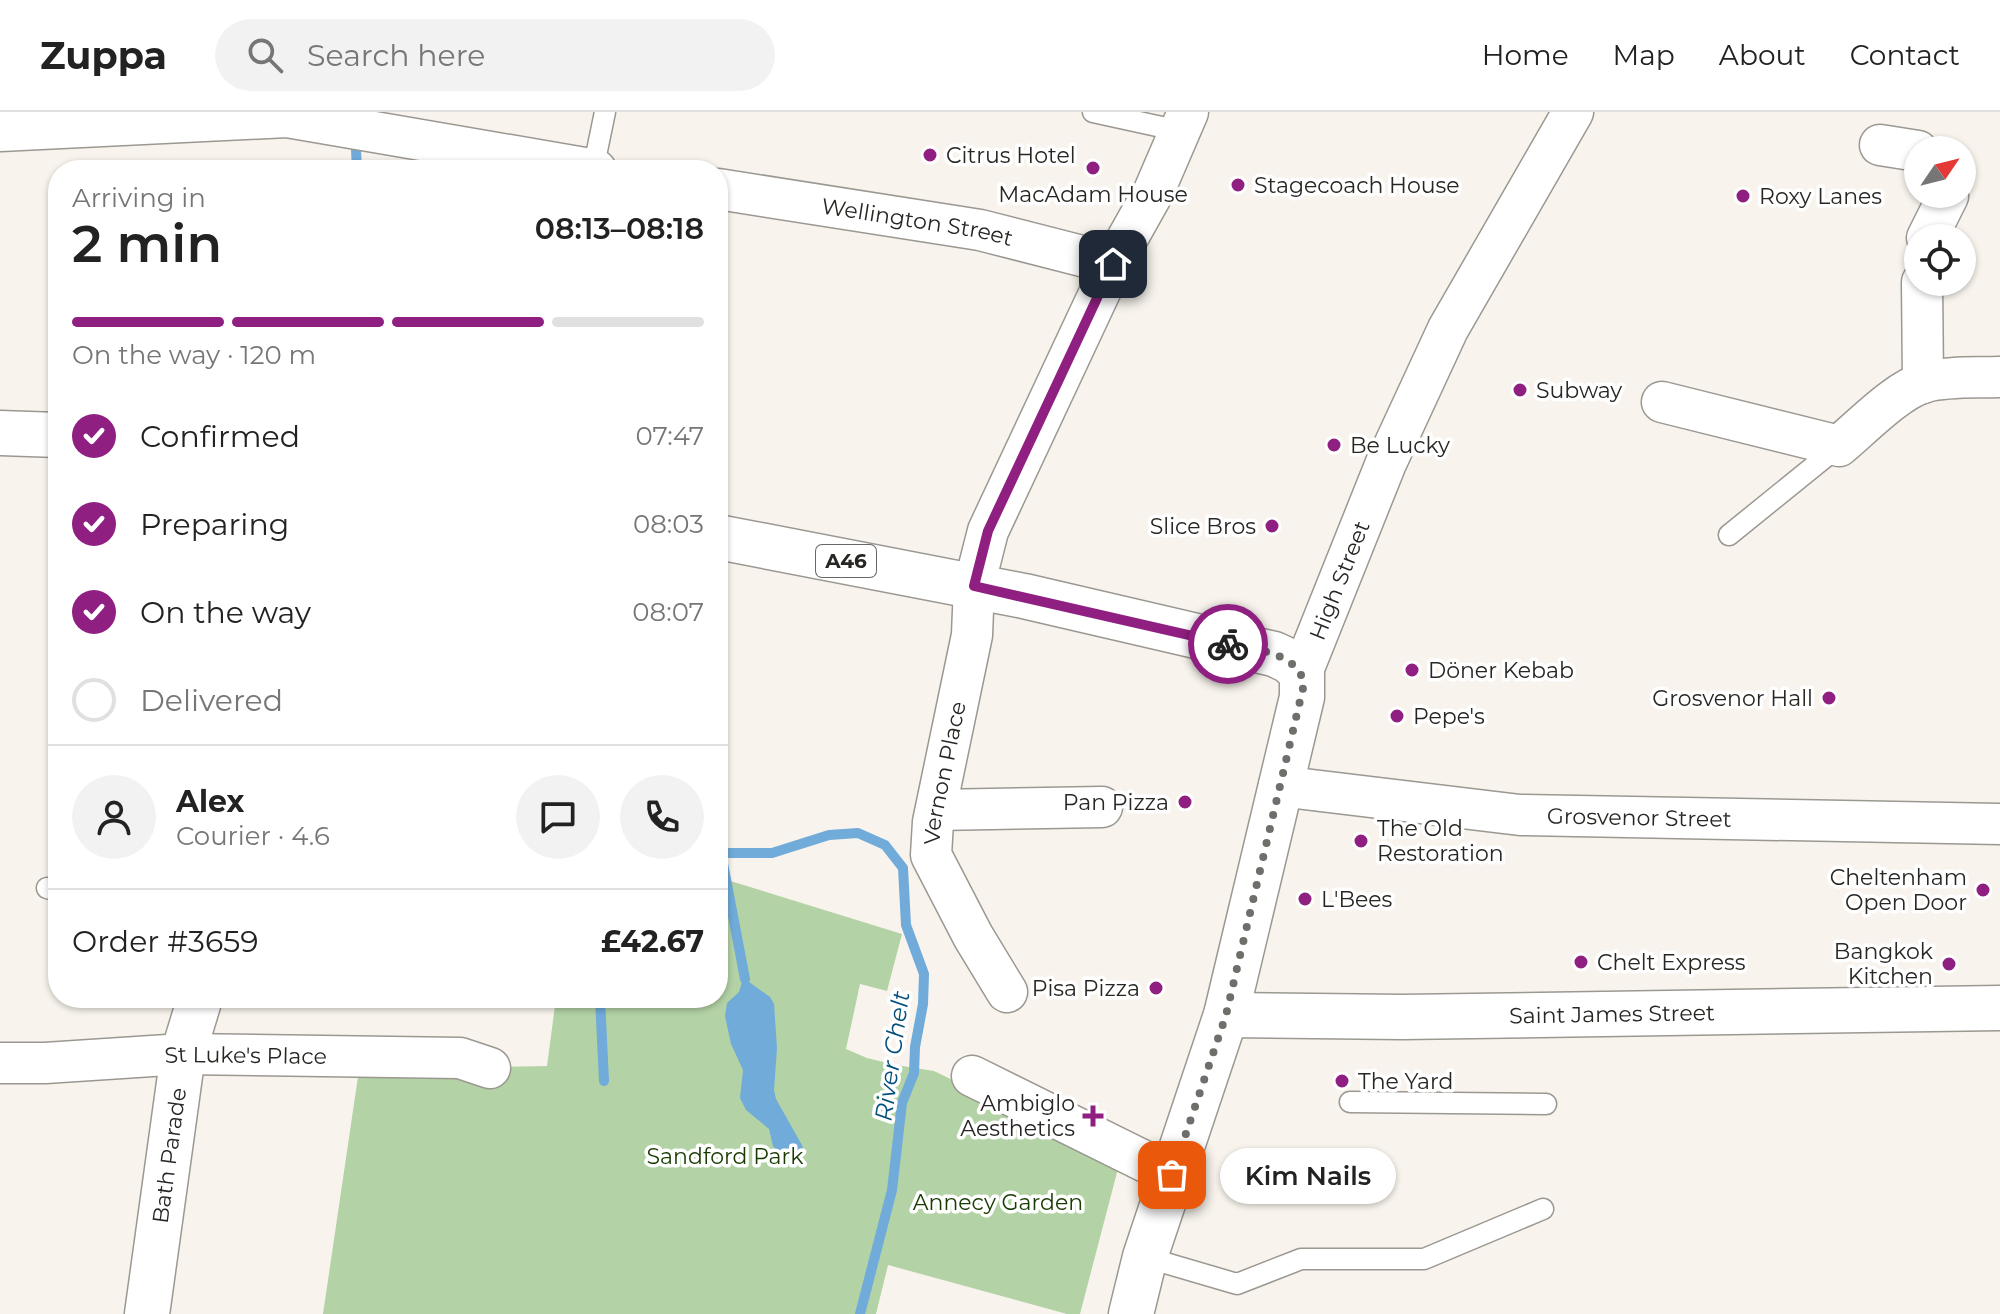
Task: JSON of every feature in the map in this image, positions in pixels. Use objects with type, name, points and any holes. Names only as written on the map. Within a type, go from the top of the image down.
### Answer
[{"type":"main road","points":[[2,432],[48,434]]},
{"type":"main road","name":"A46","points":[[728,539],[974,586],[1274,654],[1289,661],[1302,673]]},
{"type":"main road","name":"High Street","points":[[1131,1314],[1145,1257],[1226,1015],[1302,697],[1302,673]]},
{"type":"main road","name":"Bath Parade","points":[[147,1314],[183,1054],[197,1008]]},
{"type":"main road","name":"Saint James Street","points":[[1226,1015],[1402,1017],[2000,1008]]},
{"type":"street","name":"High Street","points":[[1302,673],[1386,463],[1448,329],[1539,166],[1573,112]]},
{"type":"street","points":[[0,131],[298,116],[539,160]]},
{"type":"street","name":"Vernon Place","points":[[1007,992],[973,936],[931,855],[936,810],[972,635],[974,586],[988,531],[1113,264],[1154,191],[1184,122]]},
{"type":"street","name":"Wellington Street","points":[[728,191],[980,230],[1113,264]]},
{"type":"street","points":[[1922,296],[1923,383]]},
{"type":"street","points":[[1662,402],[1839,446],[1903,394],[1923,383],[1947,378],[2000,377]]},
{"type":"street","name":"Grosvenor Street","points":[[1279,786],[1520,815],[2000,824]]},
{"type":"street","points":[[936,810],[1102,807]]},
{"type":"street","name":"St Luke's Place","points":[[0,1063],[183,1054],[460,1058],[490,1068]]},
{"type":"street","points":[[972,1076],[1172,1175]]},
{"type":"lane","points":[[596,160],[605,112]]},
{"type":"lane","points":[[1093,112],[1184,122]]},
{"type":"lane","points":[[1729,535],[1839,446]]},
{"type":"lane","points":[[1350,1102],[1546,1104]]},
{"type":"lane","points":[[1145,1257],[1237,1284],[1301,1259],[1424,1259],[1543,1209]]},
{"type":"green space","name":"Sandford Park","points":[[728,880],[902,934],[887,991],[860,984],[846,1049],[867,1058],[934,1071],[1120,1161],[1080,1314],[1067,1314],[888,1265],[876,1314],[323,1314],[359,1070],[547,1066],[555,1008],[728,1008]]},
{"type":"water","points":[[745,979],[770,997],[774,1004],[777,1048],[774,1090],[803,1147],[795,1158],[782,1159],[773,1146],[769,1129],[746,1110],[740,1098],[743,1070],[731,1044],[725,1016],[728,1002],[739,992]]},
{"type":"waterway","name":"River Chelt","points":[[356,150],[356,160]]},
{"type":"waterway","name":"River Chelt","points":[[728,853],[772,853],[829,835],[858,833],[885,845],[903,868],[906,925],[924,974],[923,1004],[914,1073],[902,1103],[892,1190],[860,1314]]},
{"type":"waterway","points":[[728,890],[745,979]]},
{"type":"waterway","points":[[600,1008],[604,1081]]},
{"type":"way so far","points":[[1172,1175],[1226,1015],[1304,684],[1302,673],[1289,661],[1274,654],[1228,644]]},
{"type":"place","name":"Citrus Hotel","points":[[930,155]]},
{"type":"place","name":"MacAdam House","points":[[1093,168]]},
{"type":"place","name":"Stagecoach House","points":[[1238,185]]},
{"type":"place","name":"Roxy Lanes","points":[[1743,196]]},
{"type":"place","name":"Subway","points":[[1520,390]]},
{"type":"place","name":"Be Lucky","points":[[1334,445]]},
{"type":"place","name":"Slice Bros","points":[[1272,526]]},
{"type":"place","name":"Döner Kebab","points":[[1412,670]]},
{"type":"place","name":"Grosvenor Hall","points":[[1829,698]]},
{"type":"place","name":"Pepe's","points":[[1397,716]]},
{"type":"place","name":"Pan Pizza","points":[[1185,802]]},
{"type":"place","name":"The Old Restoration","points":[[1361,841]]},
{"type":"place","name":"Cheltenham Open Door","points":[[1983,890]]},
{"type":"place","name":"L'Bees","points":[[1305,899]]},
{"type":"place","name":"Chelt Express","points":[[1581,962]]},
{"type":"place","name":"Bangkok Kitchen","points":[[1949,964]]},
{"type":"place","name":"Pisa Pizza","points":[[1156,988]]},
{"type":"place","name":"The Yard","points":[[1342,1081]]},
{"type":"place","name":"Ambiglo Aesthetics","points":[[1093,1116]]},
{"type":"place","name":"Kim Nails","points":[[1172,1175]]},
{"type":"route","points":[[1113,264],[988,531],[974,586],[1228,644]]},
{"type":"park label","name":"Annecy Garden","points":[[998,1202]]}]
